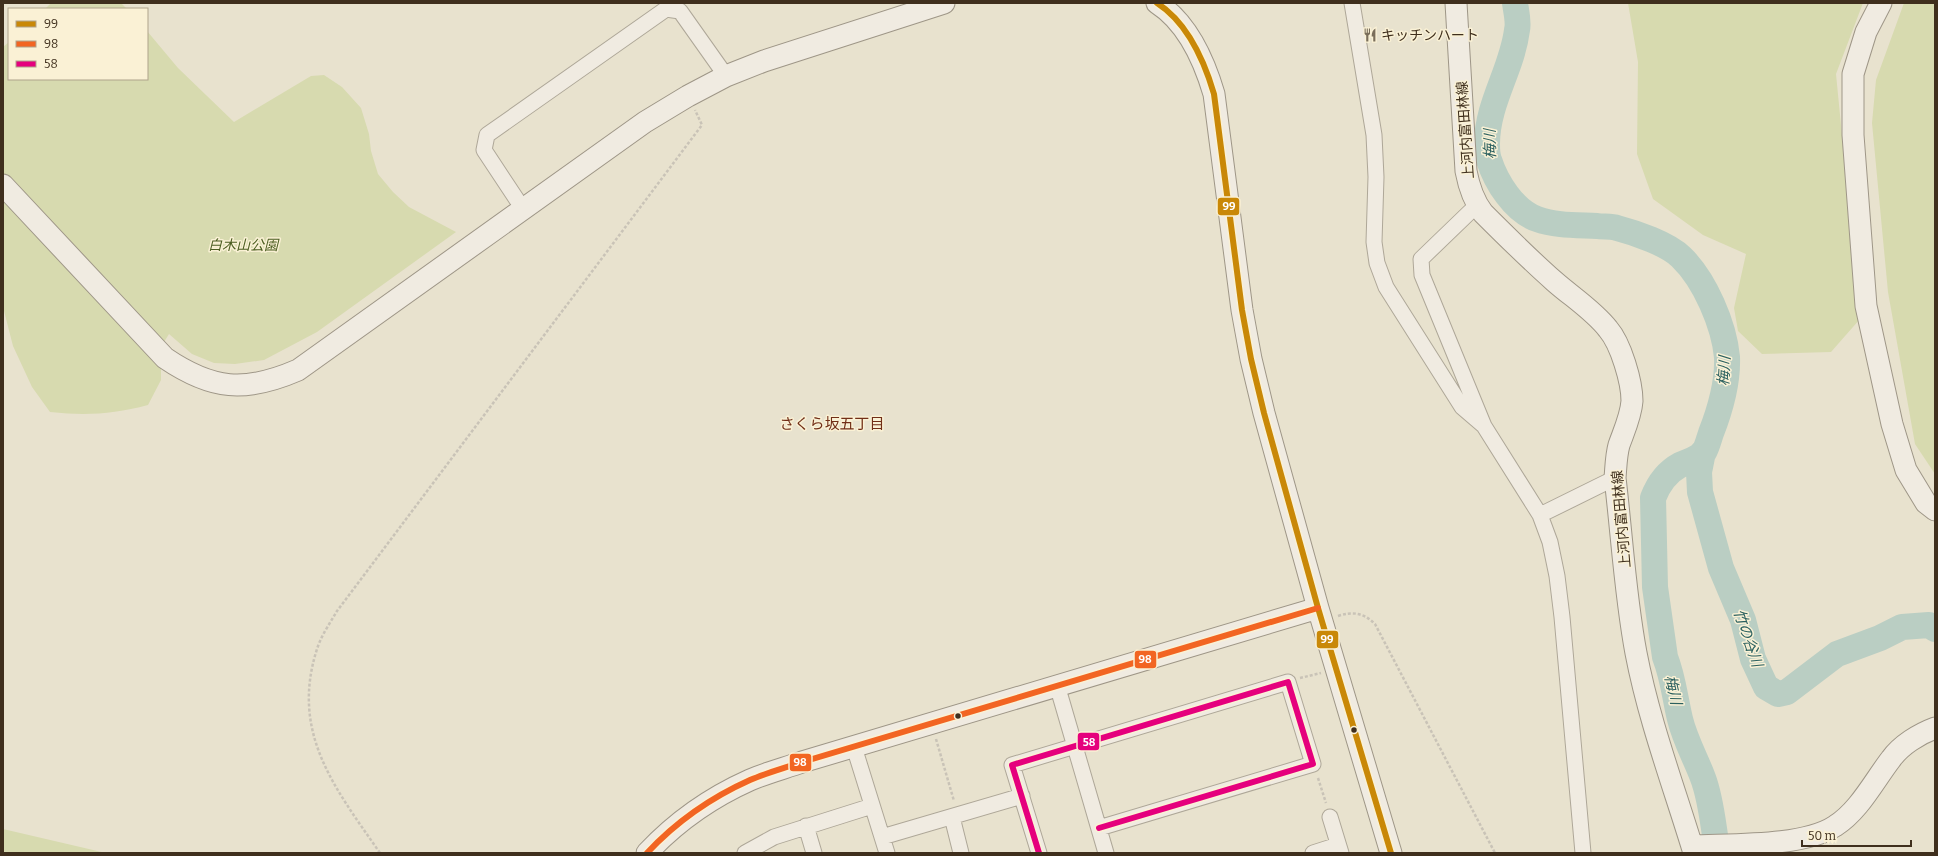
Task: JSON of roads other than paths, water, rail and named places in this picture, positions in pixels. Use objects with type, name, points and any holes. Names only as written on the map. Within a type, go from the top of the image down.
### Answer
[{"type":"street","points":[[3,185],[165,358],[183,370],[200,378],[224,385],[251,385],[276,380],[298,370],[645,122],[688,96],[726,76],[764,61],[944,3]]},
{"type":"street","points":[[1157,3],[1163,7],[1182,27],[1197,49],[1207,71],[1214,94],[1242,310],[1251,359],[1264,413],[1320,615],[1391,853]]},
{"type":"street","points":[[1352,3],[1374,135],[1376,177],[1374,242],[1377,264],[1386,288],[1462,407],[1484,426]]},
{"type":"street","name":"上河内富田林線","points":[[1456,3],[1466,171],[1469,189],[1477,205],[1532,262],[1595,315],[1609,330],[1617,344],[1631,384],[1632,402],[1616,461],[1615,478],[1637,654],[1662,755],[1693,849]]},
{"type":"street","points":[[1881,3],[1866,32],[1853,74],[1853,135],[1866,306],[1892,424],[1906,470],[1926,503],[1935,510]]},
{"type":"street","points":[[523,209],[484,150],[487,135],[666,9],[680,11],[726,76]]},
{"type":"street","points":[[1477,205],[1421,259],[1421,270],[1484,426],[1540,515],[1550,542],[1558,583],[1583,853]]},
{"type":"street","points":[[1540,515],[1615,478]]},
{"type":"street","points":[[647,853],[678,824],[714,799],[750,780],[802,762],[1057,686],[1320,615]]},
{"type":"street","points":[[1039,853],[1012,765],[1288,682],[1314,764],[1099,828]]},
{"type":"street","points":[[1057,686],[1106,853]]},
{"type":"street","points":[[1693,849],[1801,840],[1835,827],[1852,811],[1878,778],[1891,758],[1907,744],[1935,728]]},
{"type":"street","points":[[854,747],[887,853]]},
{"type":"street","points":[[882,837],[1022,796]]},
{"type":"street","points":[[745,853],[774,837],[872,806]]},
{"type":"street","points":[[955,816],[961,853]]},
{"type":"street","points":[[1313,853],[1340,849],[1330,817]]},
{"type":"street","points":[[806,826],[814,853]]},
{"type":"waterway","name":"梅川","points":[[1515,3],[1518,27],[1510,59],[1495,100],[1488,129],[1488,156],[1492,169],[1501,186],[1521,210],[1537,219],[1559,224],[1615,227],[1651,240],[1675,252],[1690,267],[1698,278],[1712,304],[1722,331],[1727,357],[1725,386],[1705,450],[1693,460],[1680,465],[1671,471],[1660,484],[1653,498],[1655,587],[1665,657],[1672,680],[1682,727],[1706,787],[1718,853]]},
{"type":"waterway","name":"竹の谷川","points":[[1703,452],[1699,472],[1700,492],[1721,568],[1743,620],[1753,659],[1766,687],[1778,694],[1787,692],[1837,654],[1880,638],[1902,627],[1929,625],[1935,629]]},
{"type":"place","name":"キッチンハート","points":[[1370,35]]},
{"type":"district","name":"さくら坂五丁目","points":[[832,424]]},
{"type":"park label","name":"白木山公園","points":[[243,245]]}]
